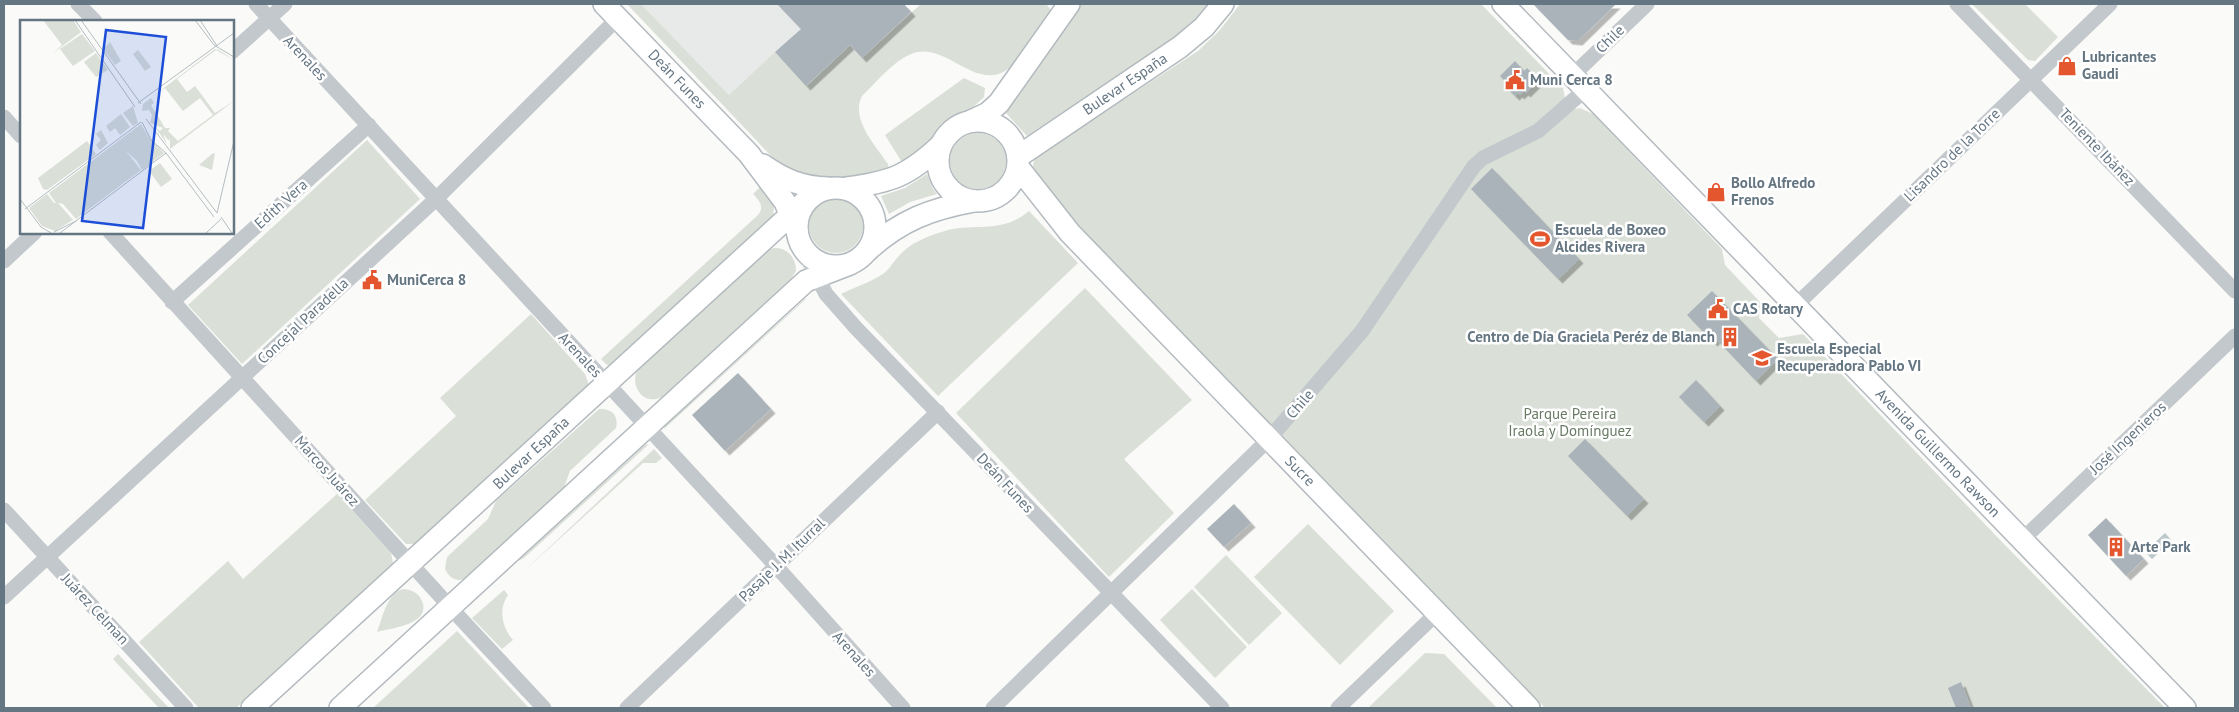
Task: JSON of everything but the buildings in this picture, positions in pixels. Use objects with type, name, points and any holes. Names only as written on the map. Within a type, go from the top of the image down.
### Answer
[{"type":"main road","points":[[974,201],[962,198],[951,191],[943,181],[938,169],[941,145],[948,133],[959,125],[988,113],[999,103],[1070,4]]},
{"type":"main road","name":"Bulevar España","points":[[1018,162],[1180,47],[1204,27],[1223,4]]},
{"type":"main road","name":"Avenida Guillermo Rawson","points":[[1504,4],[2185,708]]},
{"type":"main road","name":"Deán Funes","points":[[611,11],[750,154],[784,202],[796,230]]},
{"type":"main road","points":[[340,708],[806,281],[850,264],[860,258],[886,234],[912,219],[950,206],[988,200],[1000,195],[1015,178],[1018,162],[1013,140],[1002,128],[993,123],[971,121]]},
{"type":"main road","points":[[837,188],[879,183],[903,175],[924,161],[941,145]]},
{"type":"main road","name":"Deán Funes","points":[[750,154],[785,179],[798,185],[837,188]]},
{"type":"main road","name":"Sucre","points":[[1018,162],[1070,233]]},
{"type":"main road","points":[[837,188],[863,198],[873,214],[875,233],[868,250]]},
{"type":"main road","name":"Bulevar España","points":[[252,708],[606,383],[796,230],[809,198],[837,188]]},
{"type":"main road","name":"Sucre","points":[[1000,195],[1014,195],[1028,200],[1070,233],[1529,708]]},
{"type":"main road","points":[[796,230],[814,260],[826,265],[850,264]]},
{"type":"street","points":[[78,4],[94,20]]},
{"type":"street","name":"Arenales","points":[[256,4],[776,566],[903,708]]},
{"type":"street","points":[[234,50],[284,4]]},
{"type":"street","name":"Chile","points":[[993,708],[1270,439],[1362,331],[1474,166],[1483,158],[1538,131],[1648,4]]},
{"type":"street","name":"Teniente Ibáñez","points":[[1958,4],[2235,290]]},
{"type":"street","name":"Lisandro de la Torre","points":[[1795,306],[2110,4]]},
{"type":"street","name":"Concejal Paradella","points":[[4,597],[436,199],[611,11]]},
{"type":"street","points":[[4,118],[20,135]]},
{"type":"street","name":"Edith Vera","points":[[172,302],[369,126]]},
{"type":"street","name":"Deán Funes","points":[[796,230],[826,294],[856,328],[1110,594],[1222,708]]},
{"type":"street","points":[[4,261],[33,234]]},
{"type":"street","name":"Marcos Juárez","points":[[112,234],[544,708]]},
{"type":"street","name":"José Ingenieros","points":[[2022,540],[2235,336]]},
{"type":"street","name":"Pasaje J. M. Iturral","points":[[627,708],[938,412]]},
{"type":"street","name":"Juárez Celman","points":[[4,510],[186,708]]},
{"type":"street","points":[[1338,708],[1436,612]]},
{"type":"shaded area","points":[[641,4],[777,4],[788,15],[799,4],[805,4],[815,16],[729,95]]},
{"type":"shaded area","points":[[2165,533],[2172,541],[2152,559],[2145,552]]},
{"type":"green space","points":[[627,4],[641,4],[729,95],[775,52],[807,86],[850,45],[862,58],[921,4],[1046,4],[1051,10],[1030,43],[1011,67],[1005,71],[993,75],[982,74],[935,53],[923,51],[911,54],[897,62],[862,96],[859,105],[859,114],[866,132],[888,164],[889,170],[851,177],[805,177],[783,166],[773,158]]},
{"type":"green space","points":[[1081,4],[1209,4],[1196,21],[1172,40],[1027,136],[1006,113]]},
{"type":"green space","name":"Parque Pereira Iraola y Domínguez","points":[[1240,4],[1481,4],[1563,88],[1565,98],[1538,124],[1477,170],[1571,110],[1580,108],[1593,114],[1722,249],[1725,265],[1760,302],[1759,318],[1779,338],[1803,334],[2002,542],[2165,708],[1545,708],[1078,229],[1079,227],[1048,193],[1034,171],[1033,167],[1037,156],[1198,51],[1220,30]]},
{"type":"green space","points":[[1972,4],[2025,4],[2058,37],[2035,61],[2028,60]]},
{"type":"green space","points":[[964,78],[985,88],[984,97],[970,110],[941,124],[924,149],[903,164],[885,135]]},
{"type":"green space","points":[[978,133],[993,138],[1001,146],[1006,161],[1001,176],[993,184],[978,189],[963,184],[955,176],[950,161],[955,146],[963,138]]},
{"type":"green space","points":[[367,140],[420,199],[242,364],[188,305]]},
{"type":"green space","points":[[927,174],[937,194],[910,202],[889,214],[881,196],[905,188]]},
{"type":"green space","points":[[760,187],[774,206],[773,217],[611,365],[607,365],[601,359],[758,215],[761,206],[753,194]]},
{"type":"green space","points":[[836,199],[846,201],[855,207],[861,216],[863,226],[861,236],[855,245],[846,251],[836,253],[826,251],[817,245],[811,236],[809,226],[811,216],[817,207],[826,201]]},
{"type":"green space","points":[[1029,211],[1078,263],[938,396],[841,294],[883,274],[908,247],[921,240],[948,230],[1009,223]]},
{"type":"green space","points":[[774,248],[783,249],[790,254],[796,266],[796,271],[791,279],[662,397],[648,399],[643,396],[636,386],[635,380],[639,367],[766,251]]},
{"type":"green space","points":[[1085,288],[1192,400],[1124,459],[1174,513],[1109,577],[956,413]]},
{"type":"green space","points":[[806,298],[805,300],[664,429],[665,426]]},
{"type":"green space","points":[[531,314],[585,374],[589,385],[416,544],[406,544],[365,500],[456,416],[440,398]]},
{"type":"green space","points":[[599,409],[613,413],[617,423],[616,428],[570,471],[563,490],[466,578],[456,580],[451,577],[445,569],[447,557],[488,519],[496,501]]},
{"type":"green space","points":[[649,444],[524,558],[518,561],[645,445]]},
{"type":"green space","points":[[654,449],[662,458],[656,463],[643,463],[523,572]]},
{"type":"green space","points":[[337,494],[391,553],[393,563],[236,708],[199,708],[139,642],[228,561],[243,579]]},
{"type":"green space","points":[[1308,524],[1394,611],[1340,665],[1254,577]]},
{"type":"green space","points":[[1226,555],[1282,613],[1249,645],[1194,587]]},
{"type":"green space","points":[[404,589],[414,592],[421,599],[422,614],[409,623],[377,632],[393,595]]},
{"type":"green space","points":[[1192,589],[1247,647],[1215,678],[1160,620]]},
{"type":"green space","points":[[504,590],[508,595],[502,612],[504,624],[513,640],[502,649],[472,618]]},
{"type":"green space","points":[[457,631],[529,708],[373,708]]},
{"type":"green space","points":[[1425,653],[1444,654],[1497,708],[1368,708]]},
{"type":"green space","points":[[118,654],[169,708],[159,708],[113,659]]},
{"type":"place","name":"Lubricantes Gaudi","points":[[2067,66]]},
{"type":"place","name":"Muni Cerca 8","points":[[1515,80]]},
{"type":"place","name":"Bollo Alfredo Frenos","points":[[1716,192]]},
{"type":"place","name":"Escuela de Boxeo Alcides Rivera","points":[[1540,239]]},
{"type":"place","name":"MuniCerca 8","points":[[372,280]]},
{"type":"place","name":"CAS Rotary","points":[[1718,309]]},
{"type":"place","name":"Centro de Día Graciela Peréz de Blanch","points":[[1730,337]]},
{"type":"place","name":"Escuela Especial Recuperadora Pablo VI","points":[[1762,358]]},
{"type":"place","name":"Arte Park","points":[[2116,547]]}]
